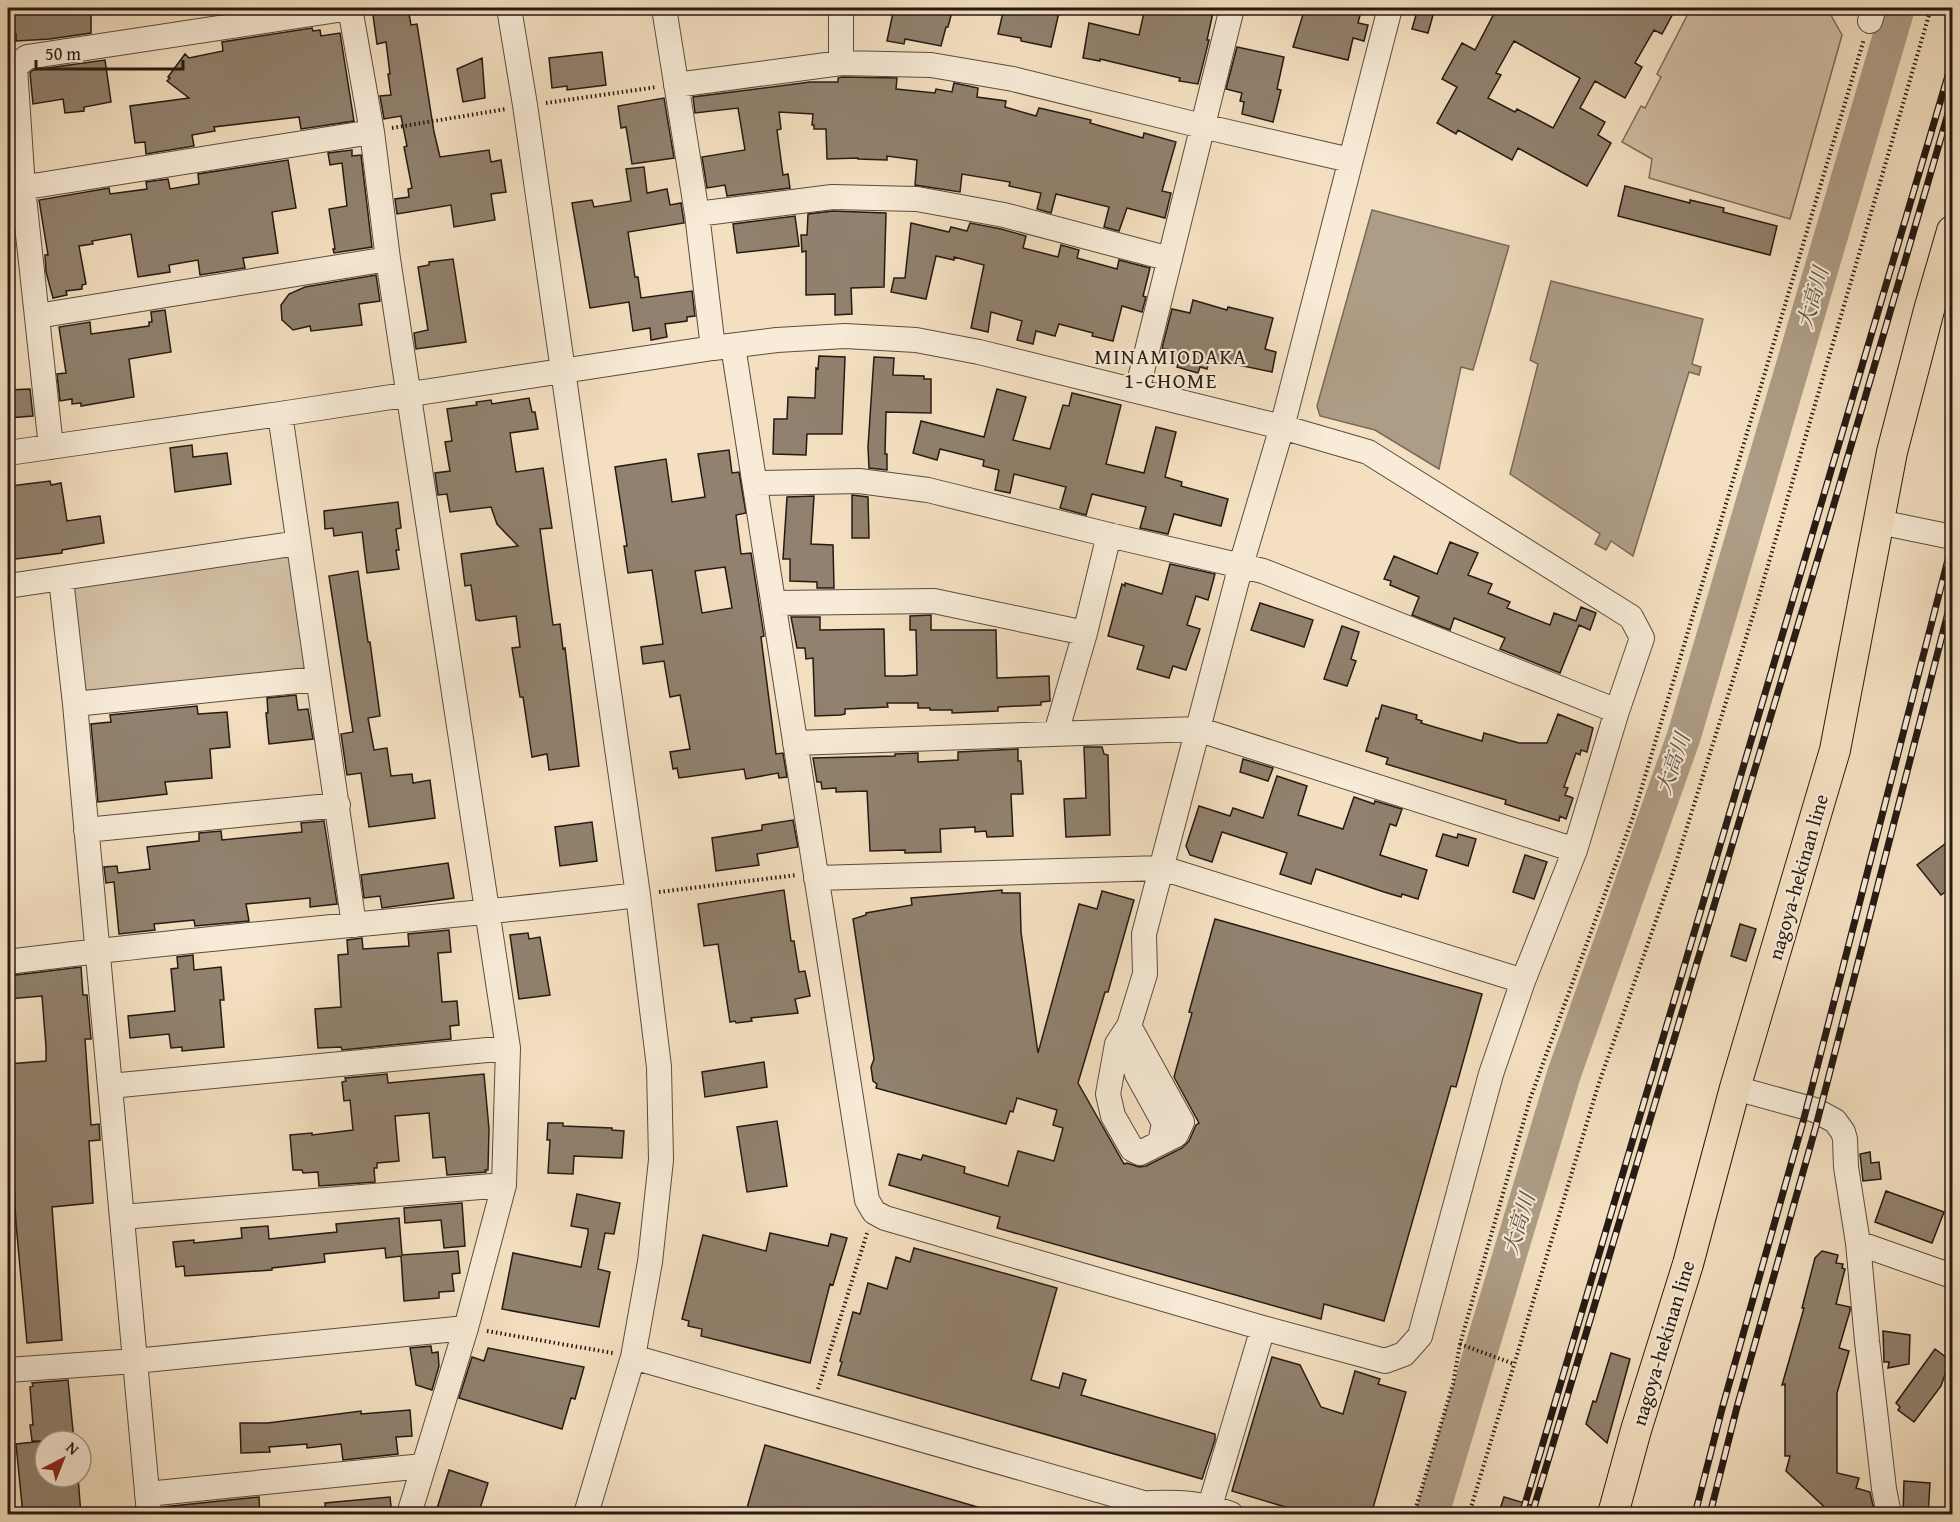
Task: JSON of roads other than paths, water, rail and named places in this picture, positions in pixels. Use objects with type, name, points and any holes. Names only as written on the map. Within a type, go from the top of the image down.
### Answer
[{"type":"main road","name":"nagoya-hekinan line","points":[[1613,1515],[1636,1430],[1688,1264],[1735,1088],[1835,750],[1892,452],[1929,310],[1953,231]]},
{"type":"street","points":[[51,447],[37,316],[15,189],[15,67],[27,57],[351,8],[372,132],[388,259],[508,1048],[504,1185],[466,1328],[409,1515]]},
{"type":"street","points":[[509,8],[638,895],[659,1067],[662,1160],[650,1262],[633,1357],[586,1515]]},
{"type":"street","points":[[8,453],[280,414],[723,347],[777,340],[844,336],[916,340],[979,352],[1137,391],[1282,427],[1368,452],[1632,617],[1642,638],[1617,711],[1575,850],[1523,981],[1491,1074],[1420,1336],[1404,1354],[1384,1361],[1263,1328],[885,1218],[874,1212],[867,1200],[756,483],[723,347],[697,214],[664,8]]},
{"type":"street","points":[[841,8],[841,63]]},
{"type":"street","points":[[1137,391],[1232,8]]},
{"type":"street","points":[[1129,1026],[1182,1122],[1176,1135],[1140,1153],[1132,1149],[1113,1116],[1108,1094],[1117,1044],[1129,1026],[1145,974],[1144,934],[1241,566],[1282,427],[1390,8]]},
{"type":"street","points":[[676,84],[841,63],[931,65],[1013,79],[1350,160]]},
{"type":"street","points":[[15,189],[372,132]]},
{"type":"street","points":[[697,214],[832,197],[917,199],[1004,215],[1170,260]]},
{"type":"street","points":[[37,316],[388,259]]},
{"type":"street","points":[[280,414],[354,926]]},
{"type":"street","points":[[756,483],[859,481],[928,490],[1109,536],[1263,571],[1617,711]]},
{"type":"street","points":[[1879,522],[1953,537]]},
{"type":"street","points":[[1056,733],[1085,633],[1109,536]]},
{"type":"street","points":[[8,586],[298,543]]},
{"type":"street","points":[[61,579],[75,705],[148,1504],[423,1466]]},
{"type":"street","points":[[775,603],[934,601],[1085,633]]},
{"type":"street","points":[[75,705],[317,679]]},
{"type":"street","points":[[795,743],[1197,729],[1575,850]]},
{"type":"street","points":[[86,830],[338,805]]},
{"type":"street","points":[[816,878],[1162,868],[1523,981]]},
{"type":"street","points":[[8,962],[96,951],[486,913],[638,895]]},
{"type":"street","points":[[110,1086],[508,1048]]},
{"type":"street","points":[[1735,1088],[1815,1110],[1835,1121],[1843,1132],[1858,1243],[1884,1490],[1889,1515]]},
{"type":"street","points":[[122,1217],[504,1185]]},
{"type":"street","points":[[1858,1243],[1953,1276]]},
{"type":"street","points":[[8,1370],[135,1361],[466,1328]]},
{"type":"street","points":[[1147,1504],[1187,1502],[1220,1510],[1263,1328]]},
{"type":"street","points":[[633,1357],[1147,1504],[1170,1515]]},
{"type":"waterway","name":"大高川","points":[[1432,1514],[1564,1074],[1684,736],[1898,8]]},
{"type":"railway","points":[[1522,1514],[1952,62]]},
{"type":"railway","points":[[1532,1514],[1827,528],[1952,100]]},
{"type":"railway","points":[[1695,1514],[1722,1409],[1803,1122],[1952,544]]},
{"type":"railway","points":[[1710,1514],[1737,1407],[1816,1126],[1952,597]]},
{"type":"district","name":"MINAMIODAKA 1-CHOME","points":[[1171,369]]}]
